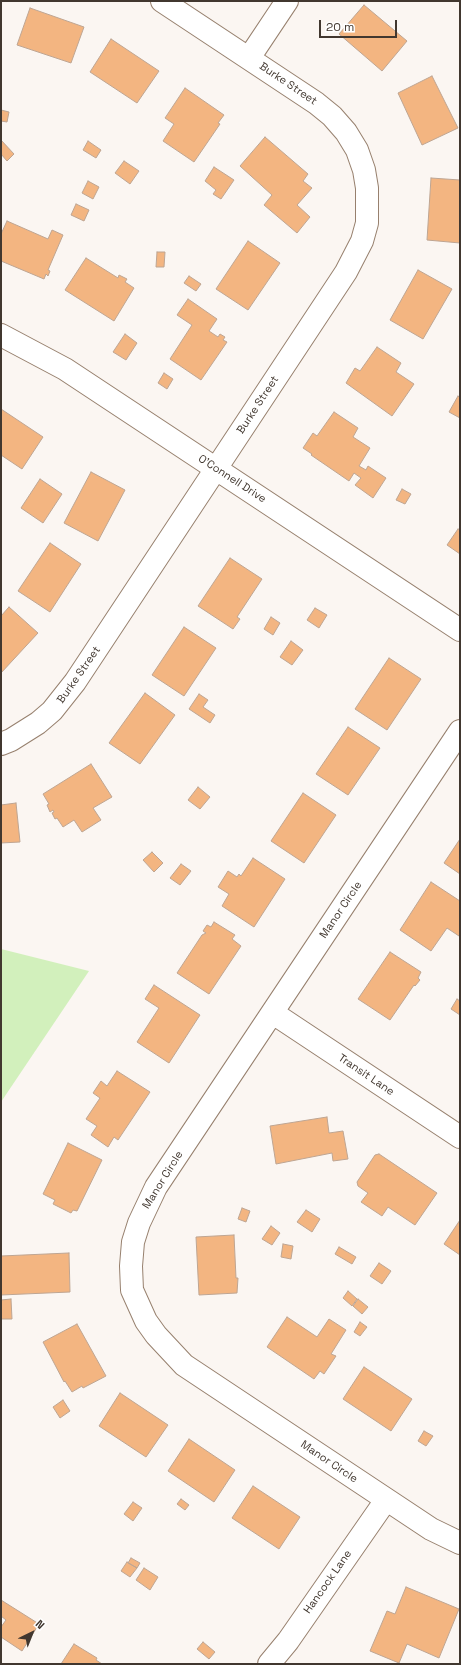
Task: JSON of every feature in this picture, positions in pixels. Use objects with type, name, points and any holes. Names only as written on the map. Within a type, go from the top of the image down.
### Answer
[{"type":"street","name":"Burke Street","points":[[1,744],[11,740],[38,723],[64,697],[355,257],[365,229],[368,206],[364,170],[357,150],[346,132],[332,116],[316,103],[162,1]]},
{"type":"street","name":"Burke Street","points":[[249,58],[287,1]]},
{"type":"street","name":"O'Connell Drive","points":[[1,335],[65,369],[460,630]]},
{"type":"street","name":"Manor Circle","points":[[460,731],[146,1204],[133,1242],[131,1266],[132,1290],[138,1306],[156,1335],[184,1364],[430,1529],[460,1543]]},
{"type":"street","name":"Transit Lane","points":[[273,1013],[460,1137]]},
{"type":"street","name":"Hancock Lane","points":[[269,1664],[288,1641],[386,1500]]},
{"type":"green space","points":[[1,949],[89,971],[1,1102]]},
{"type":"building","points":[[364,5],[407,41],[382,71],[339,34]]},
{"type":"building","points":[[30,8],[84,27],[71,63],[17,45]]},
{"type":"building","points":[[111,39],[159,71],[137,103],[90,72]]},
{"type":"building","points":[[432,76],[458,128],[422,145],[398,93]]},
{"type":"building","points":[[185,88],[224,115],[218,123],[220,124],[194,162],[163,141],[174,124],[165,118]]},
{"type":"building","points":[[1,110],[9,112],[7,122],[1,121]]},
{"type":"building","points":[[265,137],[308,174],[303,181],[312,188],[297,205],[310,217],[297,233],[264,205],[272,195],[240,166]]},
{"type":"building","points":[[1,140],[14,154],[7,161],[1,154]]},
{"type":"building","points":[[88,141],[101,150],[96,158],[83,150]]},
{"type":"building","points":[[124,161],[139,171],[130,184],[115,173]]},
{"type":"building","points":[[214,167],[234,180],[221,199],[213,194],[216,190],[205,181]]},
{"type":"building","points":[[431,178],[460,180],[460,243],[427,240]]},
{"type":"building","points":[[88,181],[99,187],[93,199],[82,193]]},
{"type":"building","points":[[76,204],[89,210],[84,221],[71,215]]},
{"type":"building","points":[[7,221],[48,239],[52,230],[63,235],[48,270],[50,271],[48,276],[46,274],[44,279],[1,261],[1,234]]},
{"type":"building","points":[[248,241],[280,263],[248,310],[216,289]]},
{"type":"building","points":[[157,252],[165,252],[164,267],[156,267]]},
{"type":"building","points":[[86,258],[118,278],[119,275],[127,279],[125,282],[134,288],[114,321],[65,290]]},
{"type":"building","points":[[418,270],[452,289],[423,339],[390,320]]},
{"type":"building","points":[[189,276],[201,284],[196,291],[184,283]]},
{"type":"building","points":[[188,299],[217,319],[209,331],[218,337],[220,334],[225,337],[223,340],[227,342],[201,380],[170,359],[192,325],[177,315]]},
{"type":"building","points":[[125,334],[137,343],[126,360],[113,352]]},
{"type":"building","points":[[377,347],[401,363],[396,372],[414,384],[392,416],[346,383],[355,368],[360,371]]},
{"type":"building","points":[[164,373],[173,379],[167,389],[158,383]]},
{"type":"building","points":[[458,396],[460,398],[460,418],[449,412]]},
{"type":"building","points":[[1,409],[43,437],[22,469],[1,455]]},
{"type":"building","points":[[334,412],[358,428],[353,437],[370,448],[359,466],[366,470],[368,466],[386,478],[373,498],[355,485],[361,478],[354,473],[349,481],[303,448],[313,433],[317,436]]},
{"type":"building","points":[[91,472],[125,490],[98,541],[64,523]]},
{"type":"building","points":[[40,479],[62,494],[43,523],[21,508]]},
{"type":"building","points":[[402,489],[411,494],[405,504],[396,500]]},
{"type":"building","points":[[458,529],[460,530],[460,554],[447,545]]},
{"type":"building","points":[[50,543],[81,564],[50,612],[18,591]]},
{"type":"building","points":[[230,558],[262,579],[237,617],[240,619],[233,629],[198,606]]},
{"type":"building","points":[[9,607],[38,633],[1,673],[1,616]]},
{"type":"building","points":[[315,608],[327,615],[319,628],[307,620]]},
{"type":"building","points":[[271,617],[280,623],[273,635],[264,629]]},
{"type":"building","points":[[184,627],[216,648],[184,696],[152,675]]},
{"type":"building","points":[[291,641],[303,650],[292,665],[280,657]]},
{"type":"building","points":[[389,658],[421,679],[387,730],[355,709]]},
{"type":"building","points":[[145,693],[175,715],[140,764],[109,743]]},
{"type":"building","points":[[199,694],[208,700],[203,707],[215,715],[210,723],[189,709]]},
{"type":"building","points":[[348,727],[380,748],[348,795],[316,774]]},
{"type":"building","points":[[91,764],[112,797],[93,808],[101,820],[82,832],[74,820],[63,827],[57,818],[55,819],[52,813],[54,812],[53,810],[50,812],[47,805],[49,804],[43,794]]},
{"type":"building","points":[[198,787],[210,797],[200,809],[188,800]]},
{"type":"building","points":[[303,793],[336,815],[304,863],[271,841]]},
{"type":"building","points":[[16,803],[20,842],[1,843],[1,805]]},
{"type":"building","points":[[460,839],[460,874],[444,863]]},
{"type":"building","points":[[152,852],[163,863],[154,872],[143,860]]},
{"type":"building","points":[[253,858],[285,879],[254,927],[222,906],[229,894],[218,887],[228,871],[237,877],[239,874],[241,876]]},
{"type":"building","points":[[181,864],[191,871],[180,885],[170,878]]},
{"type":"building","points":[[431,882],[460,901],[460,934],[459,936],[447,928],[431,951],[400,930]]},
{"type":"building","points":[[214,922],[235,935],[232,939],[241,946],[209,994],[177,973],[202,935],[206,933],[203,931],[207,925],[211,927]]},
{"type":"building","points":[[390,952],[421,972],[418,978],[420,980],[415,986],[414,985],[390,1020],[358,999]]},
{"type":"building","points":[[154,985],[200,1015],[169,1063],[137,1042],[159,1008],[145,999]]},
{"type":"building","points":[[457,999],[460,1001],[460,1015],[451,1009]]},
{"type":"building","points":[[117,1071],[150,1092],[118,1140],[114,1137],[108,1147],[91,1135],[97,1126],[86,1119],[100,1098],[93,1093],[101,1081],[107,1086]]},
{"type":"building","points":[[327,1117],[329,1133],[343,1131],[348,1159],[333,1161],[332,1153],[276,1164],[270,1126]]},
{"type":"building","points":[[68,1143],[102,1160],[77,1211],[73,1210],[71,1213],[53,1204],[55,1200],[43,1194]]},
{"type":"building","points":[[379,1154],[437,1193],[415,1225],[388,1207],[382,1216],[361,1202],[368,1193],[358,1186],[357,1182],[375,1155]]},
{"type":"building","points":[[242,1208],[250,1211],[246,1222],[238,1219]]},
{"type":"building","points":[[306,1210],[320,1219],[312,1232],[297,1222]]},
{"type":"building","points":[[460,1220],[460,1255],[444,1244]]},
{"type":"building","points":[[271,1226],[280,1233],[272,1245],[262,1239]]},
{"type":"building","points":[[234,1235],[236,1278],[238,1278],[237,1293],[199,1295],[196,1237]]},
{"type":"building","points":[[283,1244],[293,1246],[291,1259],[281,1257]]},
{"type":"building","points":[[339,1247],[356,1257],[352,1264],[335,1254]]},
{"type":"building","points":[[69,1253],[70,1292],[1,1295],[1,1256]]},
{"type":"building","points":[[379,1263],[391,1271],[382,1284],[370,1276]]},
{"type":"building","points":[[348,1291],[357,1299],[352,1306],[343,1298]]},
{"type":"building","points":[[11,1299],[12,1319],[1,1319],[1,1300]]},
{"type":"building","points":[[358,1299],[368,1307],[362,1314],[353,1306]]},
{"type":"building","points":[[287,1317],[317,1337],[329,1319],[346,1330],[331,1354],[336,1356],[324,1374],[320,1371],[314,1379],[267,1347]]},
{"type":"building","points":[[360,1322],[367,1327],[360,1336],[354,1332]]},
{"type":"building","points":[[77,1324],[106,1376],[72,1392],[65,1381],[64,1382],[43,1342]]},
{"type":"building","points":[[364,1367],[412,1399],[391,1431],[343,1399]]},
{"type":"building","points":[[120,1393],[168,1425],[146,1457],[99,1426]]},
{"type":"building","points":[[63,1400],[70,1411],[60,1418],[53,1407]]},
{"type":"building","points":[[424,1431],[433,1436],[426,1446],[418,1441]]},
{"type":"building","points":[[189,1439],[235,1470],[214,1502],[168,1471]]},
{"type":"building","points":[[253,1486],[300,1517],[279,1549],[232,1518]]},
{"type":"building","points":[[181,1499],[189,1505],[185,1510],[177,1504]]},
{"type":"building","points":[[133,1502],[142,1508],[133,1521],[124,1514]]},
{"type":"building","points":[[131,1558],[140,1563],[137,1568],[128,1563]]},
{"type":"building","points":[[127,1562],[137,1568],[130,1577],[121,1571]]},
{"type":"building","points":[[144,1568],[158,1577],[150,1590],[136,1580]]},
{"type":"building","points":[[406,1587],[459,1609],[439,1658],[407,1644],[399,1663],[370,1651],[387,1611],[395,1614]]},
{"type":"building","points":[[1,1600],[39,1624],[22,1651],[1,1637],[1,1627],[6,1620],[1,1616]]},
{"type":"building","points":[[203,1642],[215,1652],[209,1659],[197,1649]]},
{"type":"building","points":[[74,1644],[97,1658],[96,1660],[102,1664],[61,1664]]}]
